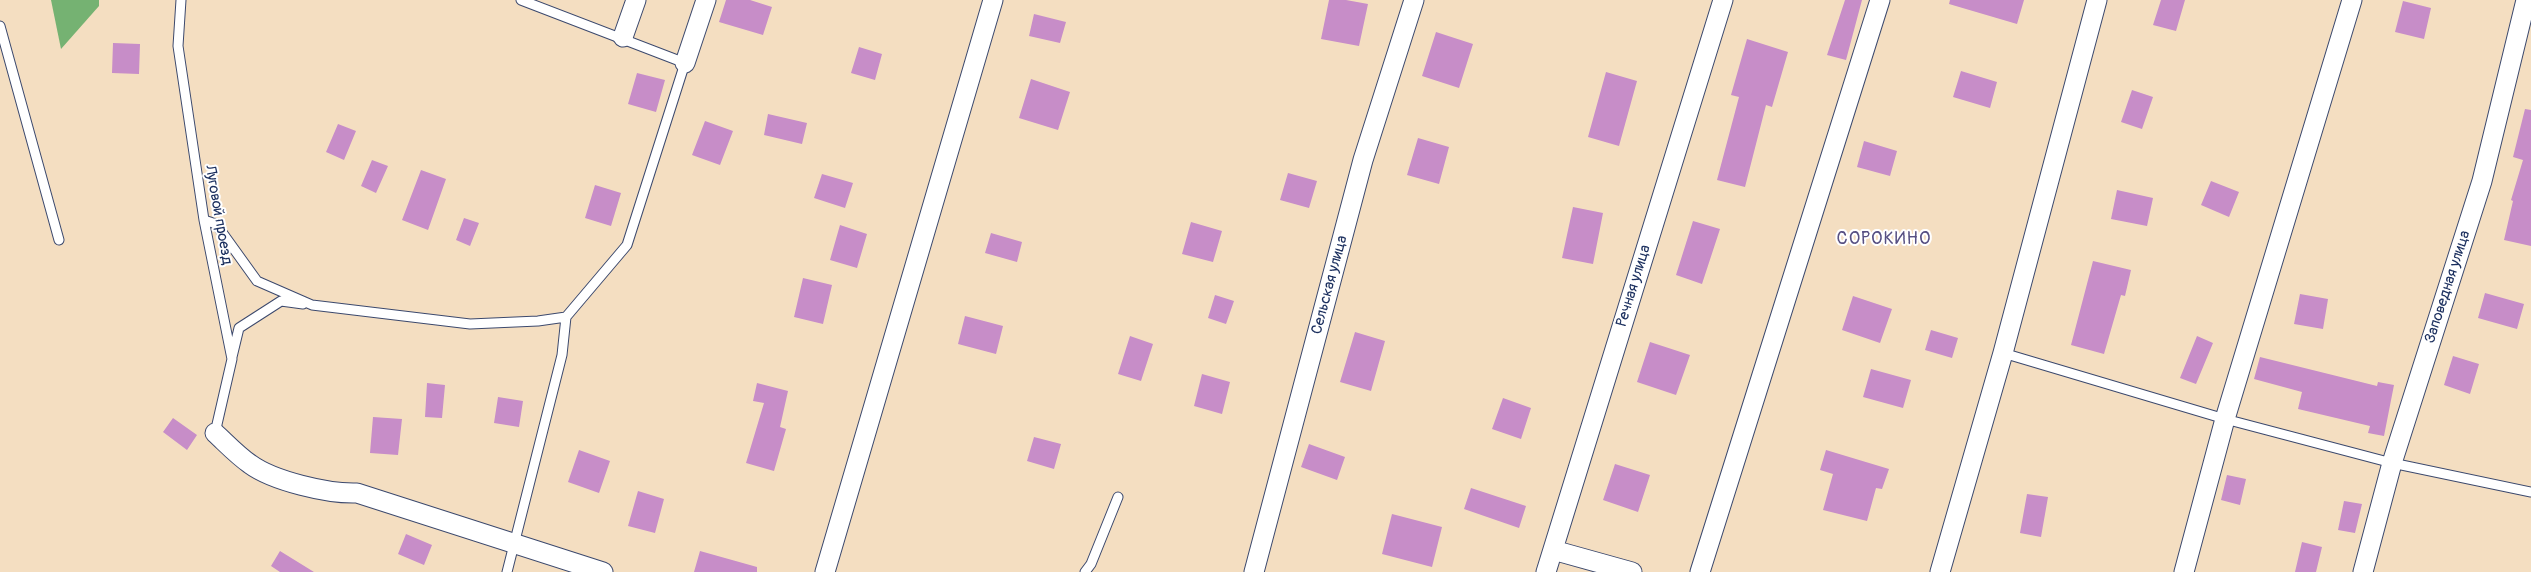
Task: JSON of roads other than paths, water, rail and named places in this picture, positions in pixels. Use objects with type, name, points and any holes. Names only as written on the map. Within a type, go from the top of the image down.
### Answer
[{"type":"street","points":[[623,37],[636,0]]},
{"type":"street","points":[[685,63],[706,0]]},
{"type":"street","points":[[825,572],[994,0]]},
{"type":"street","name":"Сельская улица","points":[[1254,572],[1363,160],[1414,0]]},
{"type":"street","name":"Речная улица","points":[[1546,572],[1722,0]]},
{"type":"street","points":[[1700,572],[1880,0]]},
{"type":"street","points":[[1940,572],[2003,352],[2097,0]]},
{"type":"street","points":[[2184,572],[2225,419],[2352,0]]},
{"type":"street","name":"Заповедная улица","points":[[2363,572],[2392,463],[2482,180],[2526,0]]},
{"type":"street","points":[[215,433],[250,464],[266,473],[335,494],[357,493],[514,545],[603,572]]},
{"type":"street","points":[[1553,550],[1632,572]]},
{"type":"lane","name":"Луговой проезд","points":[[181,0],[178,46],[204,220],[232,359],[215,433]]},
{"type":"lane","points":[[507,572],[562,355],[566,316],[627,245],[685,63],[623,37],[521,0]]},
{"type":"lane","points":[[0,26],[59,240]]},
{"type":"lane","points":[[204,220],[216,224],[257,281],[312,305]]},
{"type":"lane","points":[[232,359],[239,328],[281,302],[470,324],[538,321],[566,316]]},
{"type":"lane","points":[[2003,352],[2225,419],[2392,463],[2531,492]]},
{"type":"lane","points":[[1085,572],[1091,564],[1118,498]]},
{"type":"district","name":"СОРОКИНО","points":[[1884,239]]}]
